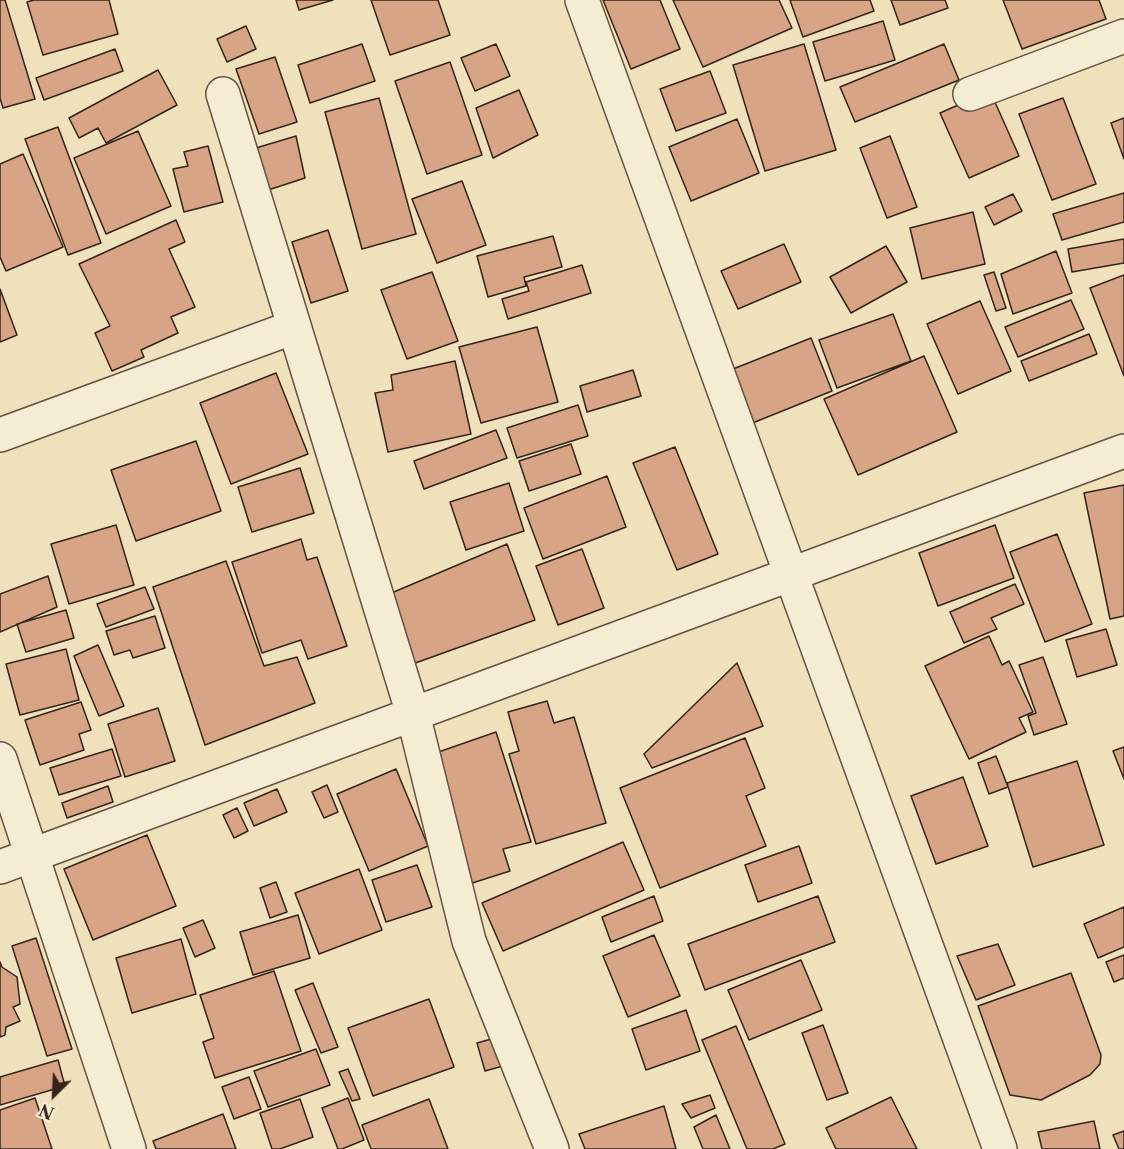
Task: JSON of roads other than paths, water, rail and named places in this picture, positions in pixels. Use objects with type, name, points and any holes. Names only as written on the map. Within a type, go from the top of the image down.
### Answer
[{"type":"street","points":[[582,0],[1000,1149]]},
{"type":"street","points":[[970,94],[1124,36]]},
{"type":"street","points":[[223,94],[413,714],[469,941],[552,1149]]},
{"type":"street","points":[[0,435],[294,327]]},
{"type":"street","points":[[0,867],[1124,450]]},
{"type":"street","points":[[0,759],[129,1149]]}]
